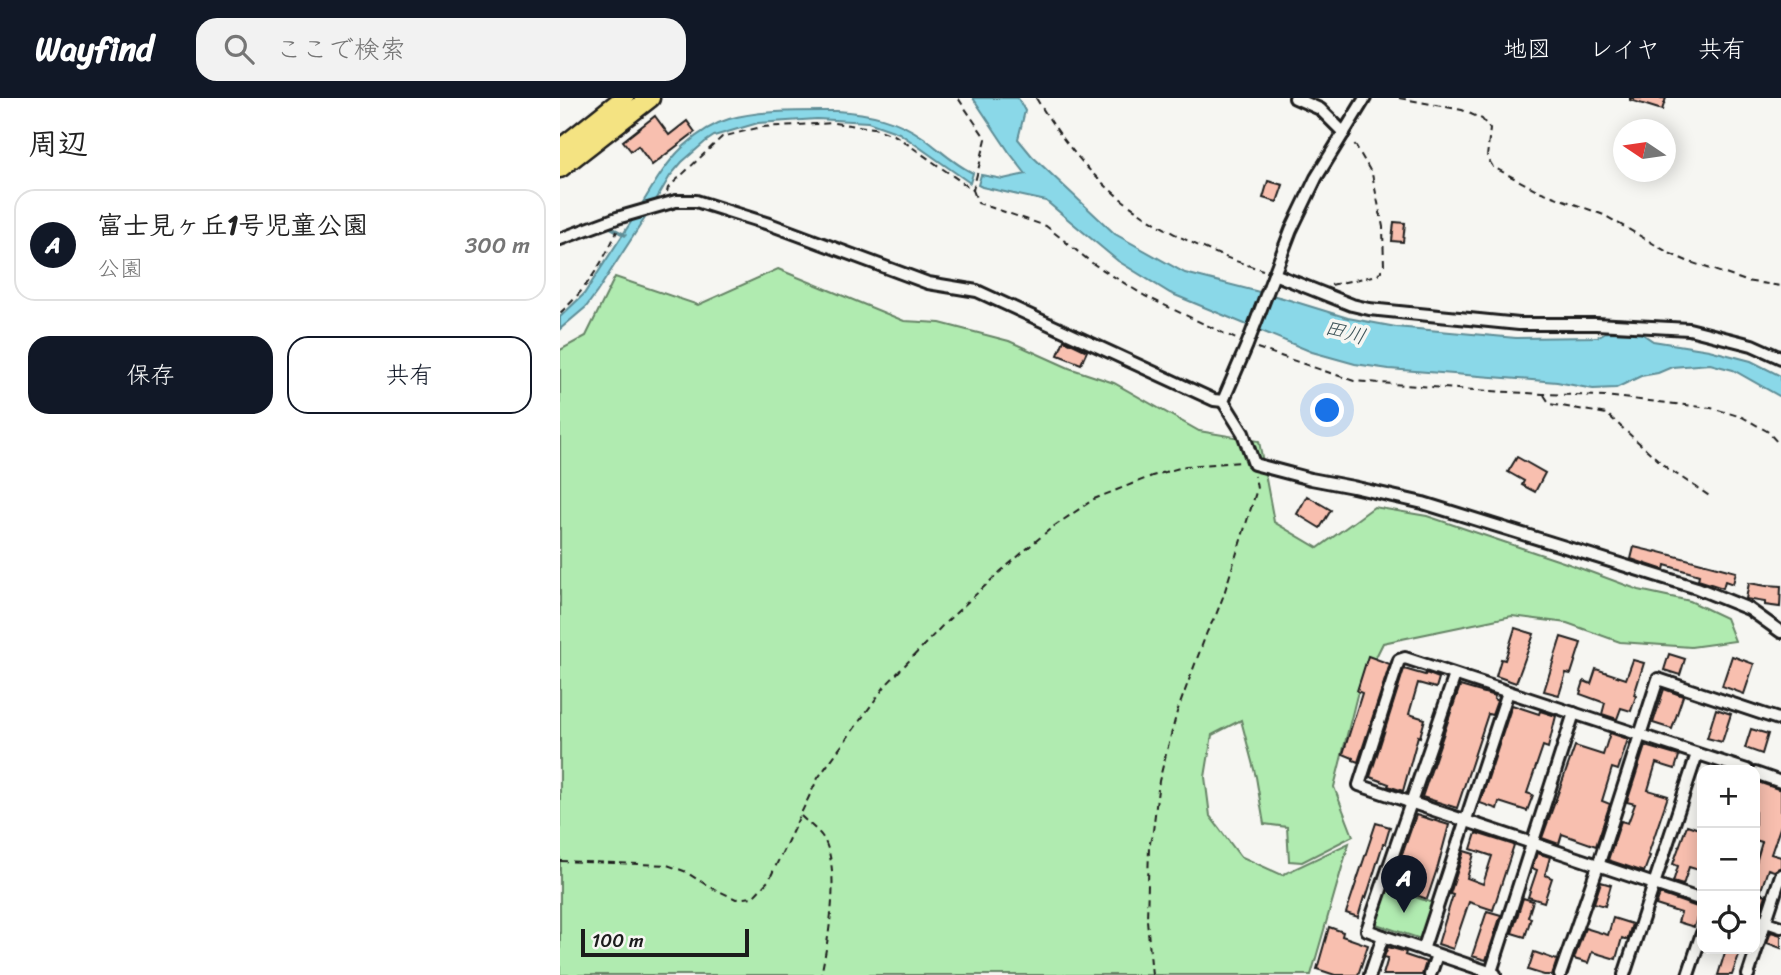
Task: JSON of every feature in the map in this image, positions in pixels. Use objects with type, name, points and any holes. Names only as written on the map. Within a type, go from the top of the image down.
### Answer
[{"type":"highway","points":[[560,149],[625,98]]},
{"type":"highway","points":[[560,168],[650,98]]},
{"type":"street","points":[[1295,98],[1320,109],[1344,133]]},
{"type":"street","points":[[1223,401],[1291,230],[1316,178],[1365,98]]},
{"type":"street","points":[[560,239],[676,201],[696,201],[772,225],[928,283],[977,291],[1214,400],[1223,401]]},
{"type":"street","points":[[1273,276],[1369,309],[1519,324],[1596,324],[1689,329],[1752,345],[1781,358]]},
{"type":"street","points":[[1223,401],[1243,433],[1254,464],[1423,503],[1697,588],[1749,609],[1781,632]]},
{"type":"street","points":[[1697,898],[1359,785],[1399,660],[1405,658],[1731,765]]},
{"type":"street","points":[[1455,675],[1367,930],[1493,974],[1574,713]]},
{"type":"street","points":[[1560,975],[1658,679],[1781,720]]},
{"type":"street","points":[[1423,950],[1508,692]]},
{"type":"street","points":[[1624,975],[1697,754]]},
{"type":"street","points":[[1760,775],[1781,782]]},
{"type":"street","points":[[1781,875],[1760,920],[1781,927]]},
{"type":"street","points":[[1370,975],[1382,936]]},
{"type":"street","points":[[1688,975],[1697,948]]},
{"type":"street","points":[[1748,975],[1753,954]]},
{"type":"street","points":[[1430,975],[1437,955]]},
{"type":"path","points":[[958,98],[986,139],[972,190]]},
{"type":"path","points":[[1036,98],[1084,164],[1118,196],[1157,224],[1187,241],[1273,276]]},
{"type":"path","points":[[1399,98],[1462,110],[1482,119],[1490,130],[1487,157],[1493,167],[1539,191],[1604,215],[1687,261],[1745,281],[1781,286]]},
{"type":"path","points":[[664,205],[668,188],[722,137],[761,127],[811,123],[874,128],[896,136],[972,190],[978,203],[1046,226],[1092,263],[1145,296],[1247,345],[1354,381],[1605,396],[1711,408],[1742,417],[1767,431],[1781,446]]},
{"type":"path","points":[[1310,289],[1378,275],[1384,267],[1383,227],[1372,174],[1356,146],[1344,133]]},
{"type":"path","points":[[560,313],[594,272],[624,216]]},
{"type":"path","points":[[1543,394],[1550,404],[1607,414],[1667,468],[1711,497]]},
{"type":"path","points":[[560,861],[667,865],[684,871],[736,899],[754,897],[769,880],[818,778],[886,685],[944,624],[1001,571],[1050,529],[1094,499],[1186,466],[1241,462],[1254,464],[1257,489],[1223,597],[1177,712],[1159,781],[1149,847],[1147,920],[1152,975]]},
{"type":"path","points":[[800,815],[822,836],[830,855],[832,881],[828,945],[821,975]]},
{"type":"green space","points":[[778,269],[904,321],[940,323],[1009,341],[1069,368],[1114,383],[1199,431],[1259,441],[1274,522],[1318,548],[1374,507],[1427,516],[1639,590],[1690,601],[1726,618],[1735,641],[1691,647],[1620,642],[1567,623],[1512,616],[1383,643],[1357,695],[1334,787],[1353,836],[1302,862],[1289,861],[1287,827],[1264,824],[1256,777],[1241,720],[1212,735],[1205,777],[1210,816],[1240,856],[1282,875],[1349,843],[1311,975],[560,975],[560,350],[586,336],[615,277],[698,305]]},
{"type":"green space","points":[[1388,888],[1433,903],[1421,939],[1376,924]]},
{"type":"water","name":"田川","points":[[973,98],[1018,98],[1025,111],[1018,139],[1032,156],[1115,234],[1185,273],[1348,318],[1396,327],[1516,338],[1597,337],[1606,332],[1641,333],[1653,341],[1709,350],[1751,361],[1781,376],[1781,397],[1733,370],[1710,364],[1672,367],[1641,376],[1616,388],[1593,389],[1557,382],[1389,369],[1355,364],[1312,352],[1170,293],[1118,261],[1046,201],[978,185],[981,175],[1003,179],[1026,174]]},
{"type":"water","points":[[836,111],[882,118],[914,131],[973,173],[970,183],[899,133],[868,122],[817,119],[758,123],[714,136],[682,162],[656,200],[642,204],[677,153],[693,138],[716,124],[754,114]]},
{"type":"water","points":[[647,215],[586,307],[560,329],[560,317],[584,294],[633,219]]},
{"type":"building","points":[[1630,98],[1666,98],[1662,110]]},
{"type":"building","points":[[655,116],[669,135],[687,121],[695,132],[652,165],[638,146],[631,151],[623,141]]},
{"type":"building","points":[[1268,181],[1283,185],[1277,202],[1263,198]]},
{"type":"building","points":[[1394,222],[1405,223],[1403,242],[1392,241]]},
{"type":"building","points":[[1064,340],[1087,351],[1081,364],[1058,355]]},
{"type":"building","points":[[1517,457],[1545,473],[1535,492],[1522,485],[1524,481],[1508,472]]},
{"type":"building","points":[[1307,496],[1331,510],[1320,528],[1297,514]]},
{"type":"building","points":[[1634,547],[1736,572],[1733,584],[1725,581],[1723,588],[1698,580],[1699,575],[1665,565],[1664,570],[1631,559]]},
{"type":"building","points":[[1749,583],[1781,586],[1780,607],[1746,599]]},
{"type":"building","points":[[1515,628],[1534,634],[1516,683],[1496,676],[1501,659],[1505,660]]},
{"type":"building","points":[[1561,637],[1581,643],[1571,674],[1566,673],[1559,695],[1544,691]]},
{"type":"building","points":[[1669,654],[1685,659],[1680,675],[1664,670]]},
{"type":"building","points":[[1368,656],[1390,664],[1358,762],[1343,754],[1362,693],[1357,691]]},
{"type":"building","points":[[1732,656],[1754,664],[1744,694],[1722,686]]},
{"type":"building","points":[[1633,660],[1644,663],[1631,711],[1621,708],[1617,719],[1602,714],[1605,703],[1580,694],[1584,681],[1591,684],[1596,669],[1626,679]]},
{"type":"building","points":[[1404,669],[1439,678],[1436,688],[1418,683],[1409,714],[1425,719],[1403,791],[1370,777]]},
{"type":"building","points":[[1460,686],[1495,696],[1497,701],[1492,715],[1488,714],[1457,808],[1422,797]]},
{"type":"building","points":[[1664,689],[1683,696],[1672,729],[1653,723]]},
{"type":"building","points":[[1512,705],[1539,714],[1540,711],[1556,716],[1548,748],[1543,746],[1527,793],[1533,795],[1527,811],[1499,802],[1497,809],[1480,803]]},
{"type":"building","points":[[1716,709],[1731,714],[1722,742],[1707,738]]},
{"type":"building","points":[[1751,729],[1768,734],[1762,754],[1745,748]]},
{"type":"building","points":[[1610,733],[1628,739],[1618,770],[1612,768],[1602,801],[1610,804],[1596,846],[1562,834],[1559,844],[1542,838],[1575,746],[1603,755]]},
{"type":"building","points":[[1645,746],[1679,756],[1675,769],[1656,763],[1648,790],[1668,796],[1644,872],[1608,860],[1621,821],[1628,823],[1635,804],[1627,802]]},
{"type":"building","points":[[1760,783],[1781,790],[1781,825],[1771,854],[1781,857],[1781,867],[1774,871],[1768,869],[1760,893]]},
{"type":"building","points":[[1416,815],[1449,825],[1427,899],[1391,886]]},
{"type":"building","points":[[1376,823],[1390,827],[1358,917],[1346,913]]},
{"type":"building","points":[[1687,825],[1697,828],[1697,869],[1689,867],[1683,885],[1673,882],[1678,866],[1673,864]]},
{"type":"building","points":[[1476,833],[1514,845],[1493,910],[1469,902],[1453,949],[1438,944],[1464,851],[1474,854],[1467,878],[1483,884],[1492,856],[1471,849]]},
{"type":"building","points":[[1537,853],[1550,857],[1545,875],[1552,878],[1544,902],[1528,897],[1537,870],[1532,868]]},
{"type":"building","points":[[1601,882],[1611,885],[1605,906],[1594,903]]},
{"type":"building","points":[[1760,893],[1766,895],[1760,910]]},
{"type":"building","points":[[1660,894],[1697,907],[1694,927],[1678,922],[1681,913],[1656,905]]},
{"type":"building","points":[[1523,898],[1533,901],[1525,937],[1512,933]]},
{"type":"building","points":[[1487,911],[1501,915],[1486,960],[1472,956]]},
{"type":"building","points":[[1613,918],[1632,924],[1627,940],[1622,938],[1616,959],[1592,952],[1588,963],[1574,959],[1585,928],[1608,935]]},
{"type":"building","points":[[1329,927],[1343,932],[1342,936],[1368,945],[1358,975],[1335,975],[1317,969]]},
{"type":"building","points":[[1771,932],[1781,935],[1781,948],[1767,943]]},
{"type":"building","points":[[1388,947],[1426,962],[1422,975],[1383,975],[1388,958],[1384,957]]},
{"type":"building","points":[[1534,952],[1557,960],[1552,975],[1528,970]]},
{"type":"building","points":[[1724,954],[1739,954],[1732,975],[1718,975]]},
{"type":"waterway","points":[[608,226],[625,235]]},
{"type":"place","name":"富士見ヶ丘1号児童公園","points":[[1404,913]]}]
